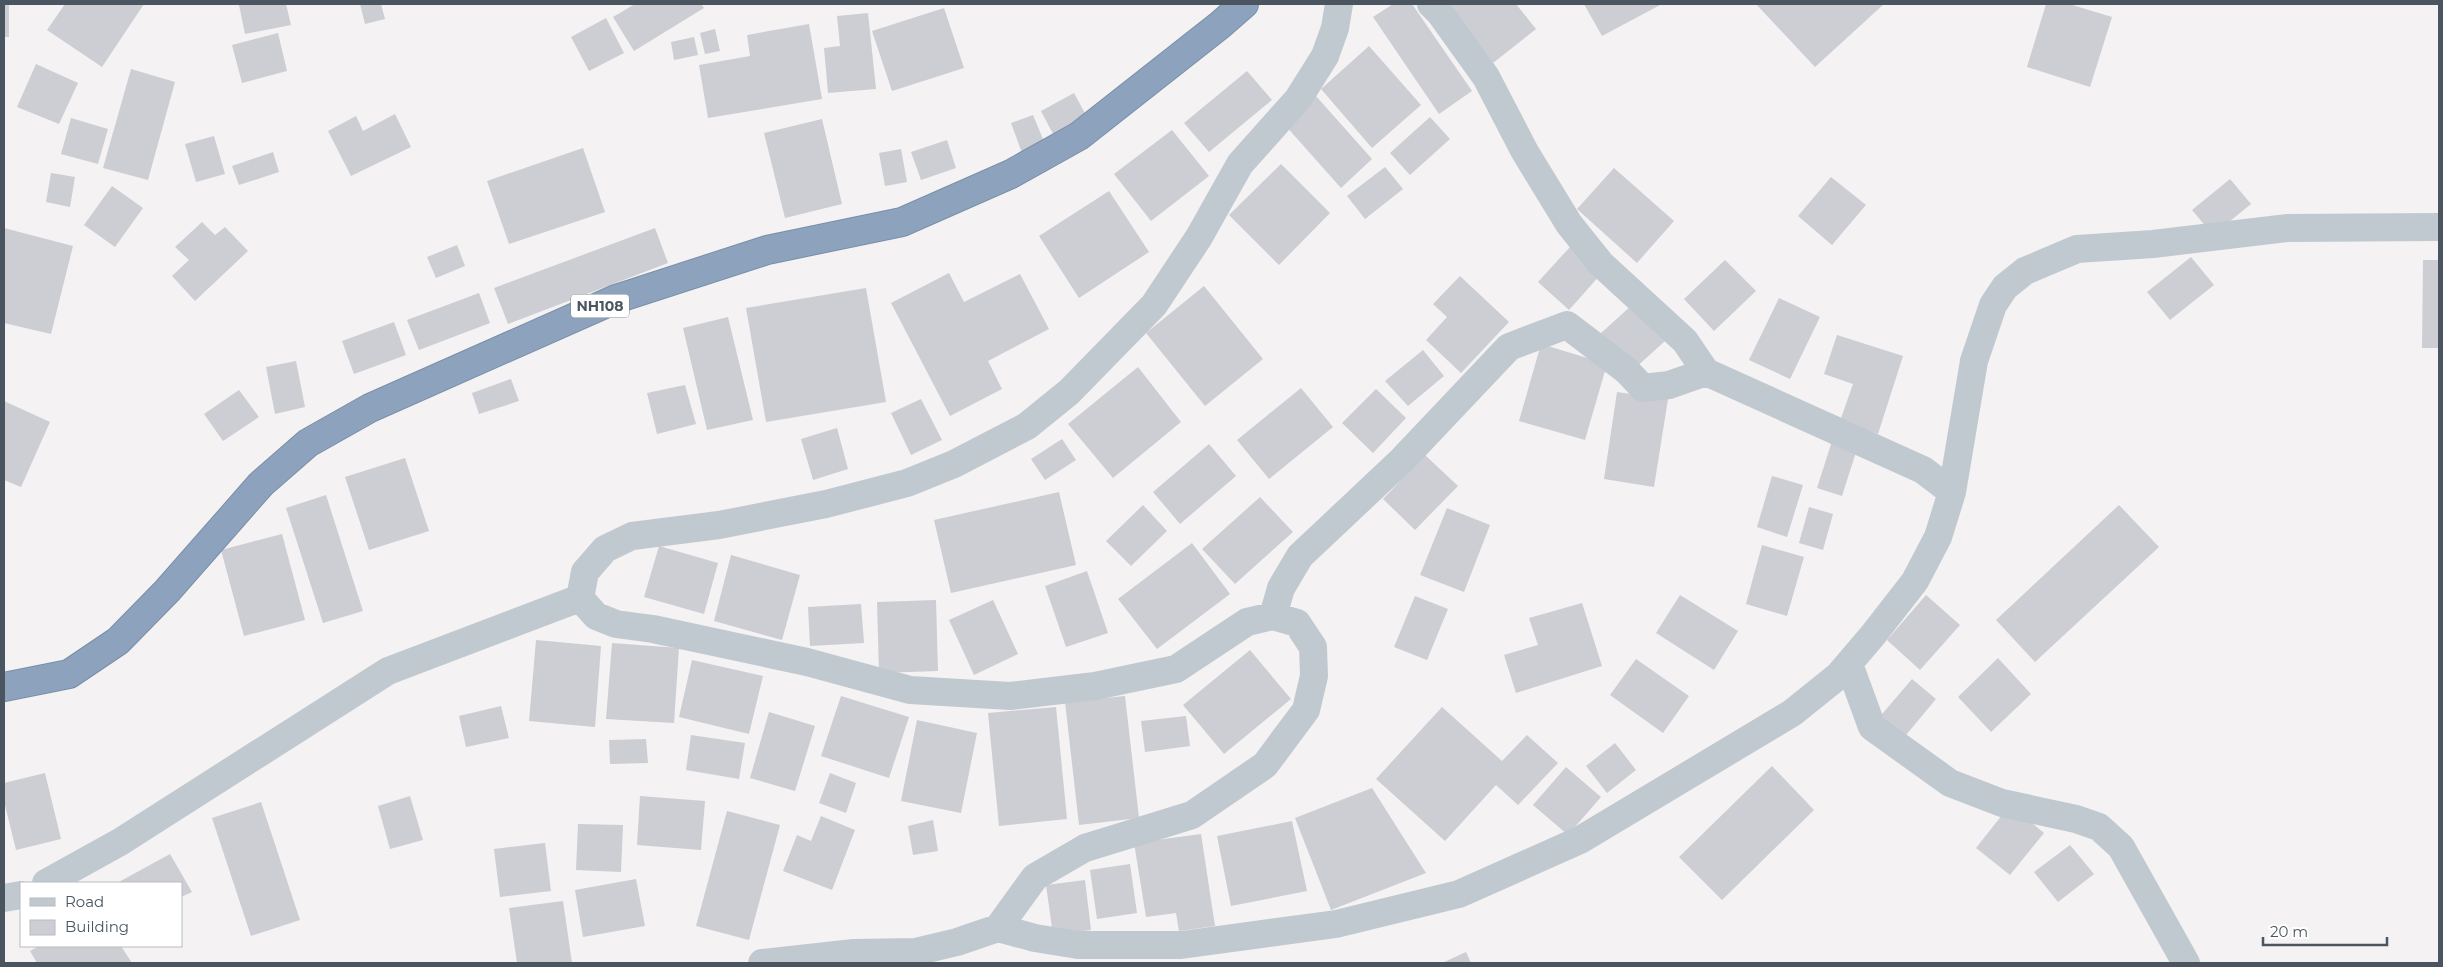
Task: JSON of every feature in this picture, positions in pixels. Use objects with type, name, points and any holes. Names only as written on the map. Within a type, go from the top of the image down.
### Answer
[{"type":"highway","name":"NH108","points":[[4,687],[69,674],[118,641],[167,591],[261,484],[308,443],[370,408],[616,299],[767,250],[902,222],[1011,174],[1079,136],[1244,4]]},
{"type":"street","points":[[580,598],[585,572],[590,566],[605,549],[632,536],[738,521],[826,504],[908,484],[954,464],[1027,426],[1069,392],[1154,305],[1199,238],[1240,164],[1298,99],[1326,56],[1335,28],[1339,4]]},
{"type":"street","points":[[1431,4],[1440,13],[1486,77],[1525,152],[1569,224],[1601,264],[1685,341],[1706,372],[1923,470],[1952,492]]},
{"type":"street","points":[[762,963],[854,953],[915,952],[957,942],[998,928],[1035,938],[1078,945],[1181,945],[1336,924],[1459,894],[1589,835],[1792,713],[1838,676],[1849,664],[1915,580],[1938,537],[1952,492],[1974,361],[1994,305],[2005,287],[2025,271],[2077,249],[2153,244],[2288,228],[2439,226]]},
{"type":"street","points":[[1273,616],[1281,588],[1300,556],[1402,460],[1509,347],[1567,325],[1626,370],[1643,388],[1669,385],[1706,372]]},
{"type":"street","points":[[580,598],[596,616],[616,624],[653,629],[807,662],[910,690],[1010,696],[1095,686],[1176,669],[1247,622],[1273,616],[1297,623],[1313,647],[1314,676],[1306,710],[1265,765],[1192,815],[1085,848],[1036,877],[998,928]]},
{"type":"street","points":[[48,882],[120,842],[388,671],[580,598]]},
{"type":"street","points":[[1849,664],[1872,727],[1950,784],[2002,803],[2076,819],[2100,827],[2121,847],[2186,963]]},
{"type":"street","points":[[4,898],[20,895]]},
{"type":"building","points":[[4,4],[9,4],[9,37],[4,37]]},
{"type":"building","points":[[65,4],[144,4],[102,67],[47,30]]},
{"type":"building","points":[[286,4],[291,25],[245,34],[239,5]]},
{"type":"building","points":[[360,4],[381,4],[385,19],[365,24]]},
{"type":"building","points":[[635,4],[701,4],[704,8],[634,51],[613,17]]},
{"type":"building","points":[[1393,4],[1412,4],[1472,91],[1439,114],[1373,17]]},
{"type":"building","points":[[1446,4],[1516,4],[1536,29],[1493,63]]},
{"type":"building","points":[[1584,4],[1662,4],[1602,36]]},
{"type":"building","points":[[1756,4],[1884,4],[1815,67]]},
{"type":"building","points":[[2046,4],[2069,4],[2112,17],[2090,87],[2027,67]]},
{"type":"building","points":[[944,8],[964,68],[892,91],[872,31]]},
{"type":"building","points":[[868,13],[876,89],[828,93],[824,48],[840,46],[837,16]]},
{"type":"building","points":[[606,18],[624,53],[589,71],[571,37]]},
{"type":"building","points":[[809,24],[822,99],[708,118],[699,65],[750,56],[747,35]]},
{"type":"building","points":[[715,29],[720,51],[705,54],[700,33]]},
{"type":"building","points":[[278,33],[287,71],[242,83],[232,45]]},
{"type":"building","points":[[694,37],[698,55],[674,60],[671,42]]},
{"type":"building","points":[[1369,46],[1421,105],[1372,148],[1321,89]]},
{"type":"building","points":[[36,64],[78,83],[59,124],[17,107]]},
{"type":"building","points":[[131,69],[175,82],[148,180],[103,168]]},
{"type":"building","points":[[1247,71],[1272,100],[1209,152],[1184,123]]},
{"type":"building","points":[[1074,93],[1087,117],[1053,134],[1041,111]]},
{"type":"building","points":[[1316,96],[1372,159],[1341,188],[1284,124]]},
{"type":"building","points":[[395,114],[411,147],[351,176],[328,131],[356,116],[363,131]]},
{"type":"building","points":[[1033,115],[1045,144],[1022,153],[1011,123]]},
{"type":"building","points":[[1430,117],[1450,139],[1410,175],[1390,153]]},
{"type":"building","points":[[71,118],[108,129],[98,164],[61,154]]},
{"type":"building","points":[[822,119],[842,204],[785,218],[764,133]]},
{"type":"building","points":[[1172,130],[1209,176],[1151,221],[1114,174]]},
{"type":"building","points":[[214,136],[225,174],[196,182],[185,144]]},
{"type":"building","points":[[947,140],[956,168],[921,180],[911,152]]},
{"type":"building","points":[[583,148],[605,212],[509,244],[487,181]]},
{"type":"building","points":[[901,149],[907,182],[885,186],[879,153]]},
{"type":"building","points":[[273,152],[279,172],[239,185],[232,166]]},
{"type":"building","points":[[1281,164],[1330,213],[1279,265],[1229,215]]},
{"type":"building","points":[[1385,167],[1403,189],[1365,219],[1347,196]]},
{"type":"building","points":[[1614,168],[1674,221],[1637,263],[1577,209]]},
{"type":"building","points":[[51,173],[75,177],[70,207],[46,202]]},
{"type":"building","points":[[1831,177],[1866,205],[1832,245],[1798,216]]},
{"type":"building","points":[[2230,179],[2251,204],[2213,235],[2192,210]]},
{"type":"building","points":[[112,186],[143,208],[115,247],[84,225]]},
{"type":"building","points":[[1109,191],[1149,252],[1079,298],[1039,236]]},
{"type":"building","points":[[202,222],[215,235],[225,227],[248,251],[195,301],[172,276],[189,260],[175,247]]},
{"type":"building","points":[[4,228],[73,246],[51,334],[4,323]]},
{"type":"building","points":[[655,228],[668,263],[508,324],[494,288]]},
{"type":"building","points":[[457,245],[465,266],[436,278],[427,257]]},
{"type":"building","points":[[1570,247],[1601,274],[1569,310],[1538,282]]},
{"type":"building","points":[[2191,257],[2214,285],[2170,320],[2147,292]]},
{"type":"building","points":[[1725,260],[1756,291],[1714,331],[1684,299]]},
{"type":"building","points":[[2423,260],[2439,260],[2439,348],[2422,348]]},
{"type":"building","points":[[949,273],[964,302],[1020,274],[1049,329],[988,361],[1002,389],[950,416],[891,303]]},
{"type":"building","points":[[1460,276],[1509,322],[1461,373],[1426,340],[1447,317],[1433,304]]},
{"type":"building","points":[[1204,286],[1263,359],[1205,406],[1146,333]]},
{"type":"building","points":[[866,288],[886,402],[766,422],[746,308]]},
{"type":"building","points":[[479,293],[490,323],[419,350],[407,320]]},
{"type":"building","points":[[1779,298],[1820,317],[1790,379],[1749,360]]},
{"type":"building","points":[[1632,305],[1665,341],[1633,370],[1600,334]]},
{"type":"building","points":[[728,317],[753,420],[707,430],[683,328]]},
{"type":"building","points":[[394,322],[406,355],[354,374],[342,341]]},
{"type":"building","points":[[1837,335],[1903,356],[1878,434],[1840,421],[1853,384],[1824,374]]},
{"type":"building","points":[[1541,344],[1607,364],[1585,440],[1519,421]]},
{"type":"building","points":[[1423,350],[1444,376],[1408,406],[1385,381]]},
{"type":"building","points":[[296,361],[305,407],[275,414],[266,367]]},
{"type":"building","points":[[1138,367],[1181,422],[1113,478],[1068,424]]},
{"type":"building","points":[[511,379],[519,401],[479,414],[472,393]]},
{"type":"building","points":[[685,385],[696,424],[657,434],[647,393]]},
{"type":"building","points":[[1301,388],[1333,427],[1269,479],[1237,440]]},
{"type":"building","points":[[1376,389],[1406,418],[1373,453],[1342,423]]},
{"type":"building","points":[[239,390],[259,417],[223,441],[204,414]]},
{"type":"building","points":[[1617,392],[1668,399],[1654,487],[1604,479]]},
{"type":"building","points":[[921,399],[942,440],[911,455],[891,413]]},
{"type":"building","points":[[4,401],[50,422],[21,487],[4,480]]},
{"type":"building","points":[[837,428],[848,469],[813,480],[801,439]]},
{"type":"building","points":[[1062,439],[1076,460],[1045,480],[1031,459]]},
{"type":"building","points":[[1832,441],[1857,449],[1842,496],[1817,488]]},
{"type":"building","points":[[1209,444],[1236,476],[1180,524],[1153,492]]},
{"type":"building","points":[[1425,455],[1458,486],[1415,530],[1383,499]]},
{"type":"building","points":[[405,458],[429,531],[369,550],[345,477]]},
{"type":"building","points":[[1772,476],[1803,485],[1787,537],[1757,527]]},
{"type":"building","points":[[1059,492],[1076,565],[951,593],[934,520]]},
{"type":"building","points":[[326,495],[363,611],[323,623],[286,508]]},
{"type":"building","points":[[1260,497],[1293,532],[1235,584],[1202,549]]},
{"type":"building","points":[[1143,505],[1167,531],[1131,566],[1106,541]]},
{"type":"building","points":[[2119,505],[2159,547],[2035,662],[1996,620]]},
{"type":"building","points":[[1809,507],[1833,514],[1823,550],[1799,543]]},
{"type":"building","points":[[1447,508],[1490,525],[1464,592],[1420,575]]},
{"type":"building","points":[[282,534],[305,620],[244,636],[221,550]]},
{"type":"building","points":[[1192,543],[1230,594],[1157,649],[1118,599]]},
{"type":"building","points":[[1762,545],[1804,557],[1787,616],[1746,604]]},
{"type":"building","points":[[659,546],[718,563],[704,614],[644,597]]},
{"type":"building","points":[[731,555],[800,575],[782,640],[714,621]]},
{"type":"building","points":[[1087,571],[1108,633],[1066,647],[1045,586]]},
{"type":"building","points":[[1680,595],[1738,631],[1714,670],[1656,633]]},
{"type":"building","points":[[1926,595],[1960,625],[1920,670],[1887,640]]},
{"type":"building","points":[[1415,596],[1448,609],[1427,660],[1394,647]]},
{"type":"building","points":[[936,600],[938,671],[879,673],[877,602]]},
{"type":"building","points":[[993,600],[1018,654],[974,675],[949,620]]},
{"type":"building","points":[[1582,603],[1602,666],[1516,693],[1504,655],[1538,645],[1529,618]]},
{"type":"building","points":[[861,604],[864,643],[810,646],[808,607]]},
{"type":"building","points":[[536,640],[601,646],[595,727],[529,721]]},
{"type":"building","points":[[612,643],[679,648],[674,723],[606,719]]},
{"type":"building","points":[[1250,650],[1291,699],[1224,754],[1183,705]]},
{"type":"building","points":[[1998,658],[2031,694],[1991,732],[1958,697]]},
{"type":"building","points":[[1636,659],[1689,696],[1663,733],[1610,695]]},
{"type":"building","points":[[692,660],[763,676],[749,734],[679,717]]},
{"type":"building","points":[[1912,679],[1936,699],[1901,741],[1877,720]]},
{"type":"building","points":[[841,696],[909,717],[889,778],[821,756]]},
{"type":"building","points":[[1125,696],[1139,818],[1079,825],[1065,702]]},
{"type":"building","points":[[501,706],[509,738],[466,747],[459,716]]},
{"type":"building","points":[[1056,707],[1067,819],[999,826],[988,713]]},
{"type":"building","points":[[1442,707],[1502,761],[1527,735],[1558,763],[1518,805],[1496,785],[1445,841],[1376,779]]},
{"type":"building","points":[[769,712],[815,726],[795,791],[750,778]]},
{"type":"building","points":[[1186,716],[1190,746],[1145,752],[1141,721]]},
{"type":"building","points":[[917,720],[977,733],[961,813],[901,801]]},
{"type":"building","points":[[691,735],[745,743],[739,779],[686,770]]},
{"type":"building","points":[[646,739],[648,763],[610,764],[609,740]]},
{"type":"building","points":[[1615,743],[1636,770],[1607,793],[1586,766]]},
{"type":"building","points":[[1772,766],[1814,810],[1722,900],[1679,857]]},
{"type":"building","points":[[1566,767],[1601,797],[1568,835],[1533,805]]},
{"type":"building","points":[[45,773],[61,839],[16,850],[4,801],[4,783]]},
{"type":"building","points":[[830,773],[856,783],[846,813],[819,803]]},
{"type":"building","points":[[1372,788],[1426,873],[1331,910],[1295,818]]},
{"type":"building","points":[[410,796],[423,840],[390,849],[378,806]]},
{"type":"building","points":[[640,796],[705,801],[701,850],[637,845]]},
{"type":"building","points":[[261,802],[300,920],[251,936],[212,818]]},
{"type":"building","points":[[2010,805],[2044,833],[2010,875],[1976,848]]},
{"type":"building","points":[[727,811],[780,825],[749,940],[696,926]]},
{"type":"building","points":[[821,816],[855,830],[832,890],[783,871],[797,835],[811,841]]},
{"type":"building","points":[[933,820],[938,851],[913,855],[908,826]]},
{"type":"building","points":[[1292,821],[1307,891],[1231,906],[1217,836]]},
{"type":"building","points":[[578,824],[623,825],[621,872],[576,870]]},
{"type":"building","points":[[1201,834],[1215,926],[1179,931],[1176,913],[1146,917],[1134,843]]},
{"type":"building","points":[[545,843],[551,891],[500,897],[494,849]]},
{"type":"building","points":[[2070,845],[2094,874],[2058,902],[2034,872]]},
{"type":"building","points":[[170,854],[192,892],[182,897],[182,882],[119,882]]},
{"type":"building","points":[[1130,864],[1137,913],[1097,919],[1090,870]]},
{"type":"building","points":[[636,879],[645,926],[583,937],[575,890]]},
{"type":"building","points":[[1085,880],[1091,930],[1053,935],[1046,885]]},
{"type":"building","points":[[563,901],[572,963],[517,963],[509,908]]},
{"type":"building","points":[[37,947],[122,947],[132,963],[37,963],[30,951]]},
{"type":"building","points":[[1466,952],[1471,963],[1442,963]]}]
